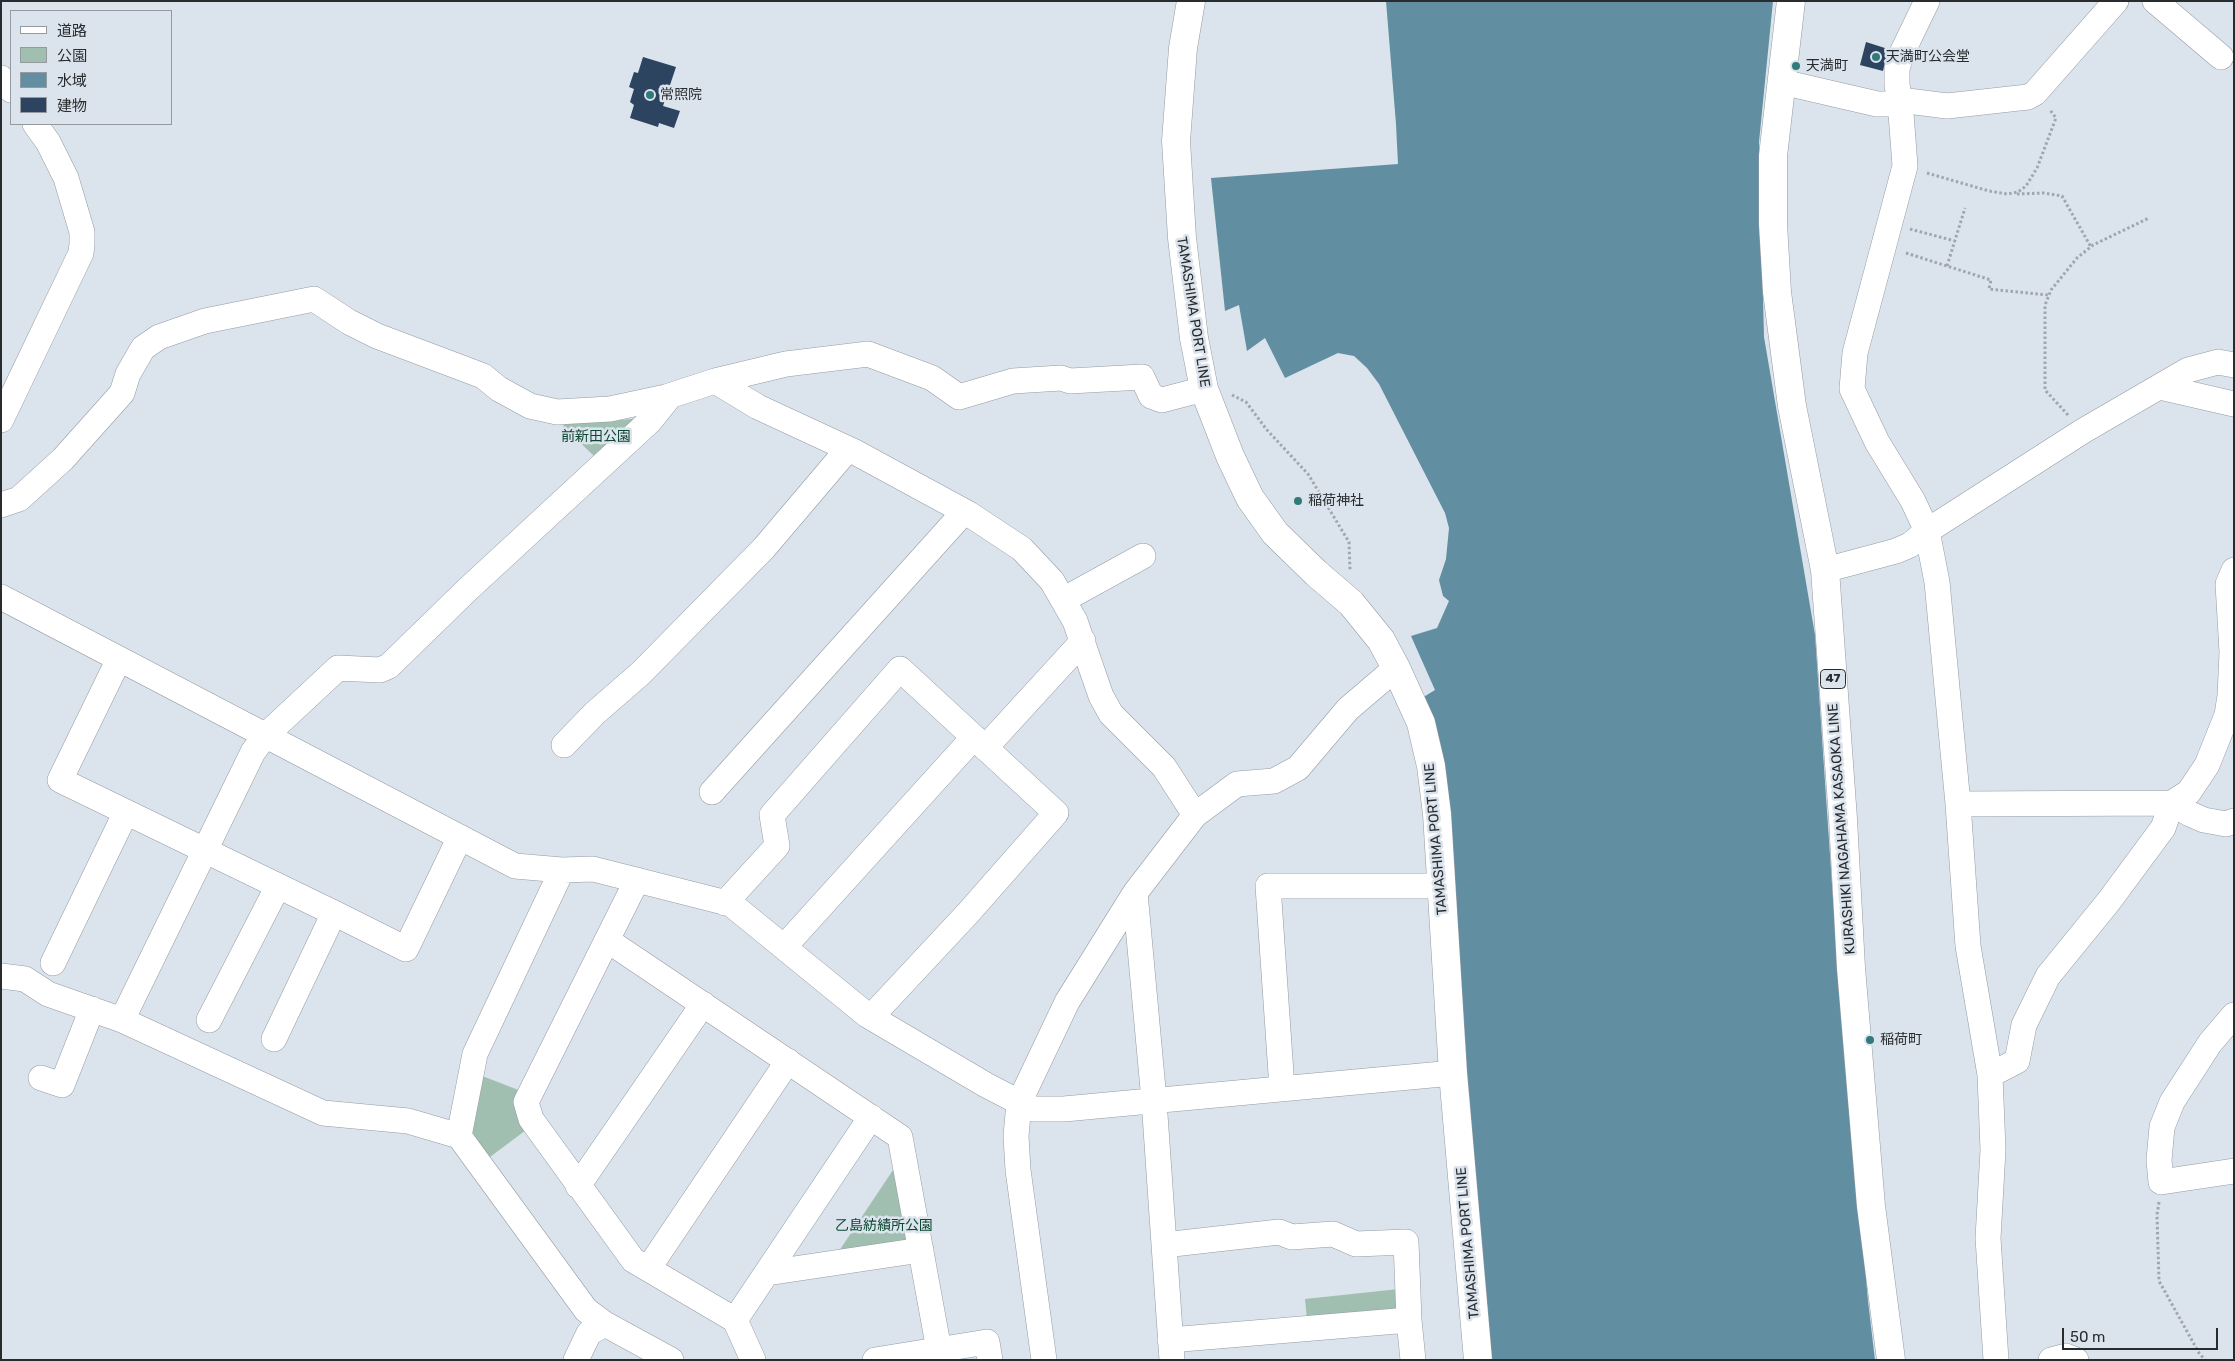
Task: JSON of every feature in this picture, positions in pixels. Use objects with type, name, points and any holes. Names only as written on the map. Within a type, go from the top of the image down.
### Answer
[{"type":"main road","name":"TAMASHIMA PORT LINE","points":[[1191,1],[1183,48],[1176,141],[1182,238],[1194,338],[1204,388],[1230,456],[1250,498],[1275,533],[1316,573],[1351,603],[1380,640],[1396,668],[1421,723],[1432,766],[1437,814],[1453,1073],[1478,1360]]},
{"type":"main road","name":"KURASHIKI NAGAHAMA KASAOKA LINE","points":[[1791,1],[1773,156],[1773,224],[1777,292],[1792,406],[1825,570],[1843,819],[1851,968],[1871,1206],[1891,1360]]},
{"type":"street","points":[[1927,1],[1901,55],[1897,69],[1896,85],[1900,100],[1905,166],[1855,353],[1852,389],[1877,442],[1913,501],[1927,531],[1937,582],[1958,804],[1968,946],[1990,1074],[1993,1150],[1988,1238],[1996,1360]]},
{"type":"street","points":[[1782,82],[1877,104],[1887,104],[1900,100],[1947,106],[2028,97],[2035,93],[2116,1]]},
{"type":"street","points":[[2155,1],[2221,57]]},
{"type":"street","points":[[1,78],[10,89]]},
{"type":"street","points":[[1,420],[81,253],[82,232],[66,178],[48,142],[36,125]]},
{"type":"street","points":[[1,505],[19,499],[63,459],[122,393],[128,374],[143,348],[159,337],[205,321],[314,299],[349,322],[377,336],[483,376],[499,389],[530,406],[557,412],[586,412],[610,409],[670,396],[715,381],[786,364],[868,354],[932,378],[959,397],[1013,381],[1061,378],[1070,380],[1142,377],[1151,396],[1162,400],[1204,388]]},
{"type":"street","points":[[1825,570],[1896,551],[1910,545],[1927,531],[2084,431],[2188,370],[2218,362],[2234,365]]},
{"type":"street","points":[[715,381],[758,407],[848,448],[964,512],[1022,549],[1052,580],[1075,621],[1101,696],[1111,714],[1164,767],[1194,814]]},
{"type":"street","points":[[2160,387],[2234,404]]},
{"type":"street","points":[[122,1020],[253,752],[265,736],[338,668],[380,670],[389,666],[467,590],[650,422],[670,396]]},
{"type":"street","points":[[564,745],[641,673],[764,548],[848,448]]},
{"type":"street","points":[[712,792],[964,512]]},
{"type":"street","points":[[1063,600],[1144,556]]},
{"type":"street","points":[[1990,1074],[2017,1061],[2024,1025],[2048,976],[2109,901],[2163,828],[2172,803],[2189,792],[2207,765],[2227,714],[2232,652],[2228,584],[2234,570]]},
{"type":"street","points":[[1,597],[515,866],[562,870],[593,869],[731,904],[871,1017],[1032,1109],[1064,1109],[1453,1073]]},
{"type":"street","points":[[784,947],[980,743],[1082,641]]},
{"type":"street","points":[[119,659],[60,780],[406,948],[460,837]]},
{"type":"street","points":[[1044,1360],[1018,1170],[1016,1136],[1019,1103],[1067,1002],[1135,893],[1194,814],[1237,784],[1274,781],[1298,768],[1348,709],[1396,668]]},
{"type":"street","points":[[725,903],[777,846],[772,815],[900,670],[1056,812],[969,912],[871,1017]]},
{"type":"street","points":[[1958,804],[2172,803],[2204,820],[2226,824],[2234,821]]},
{"type":"street","points":[[53,963],[126,812]]},
{"type":"street","points":[[459,1136],[475,1054],[562,870]]},
{"type":"street","points":[[637,880],[526,1102],[531,1120],[633,1260],[735,1320],[753,1360]]},
{"type":"street","points":[[209,1020],[278,886]]},
{"type":"street","points":[[1282,1088],[1268,886],[1441,886]]},
{"type":"street","points":[[1135,893],[1154,1100],[1171,1350],[1409,1320]]},
{"type":"street","points":[[274,1039],[334,913]]},
{"type":"street","points":[[608,940],[900,1137],[939,1350]]},
{"type":"street","points":[[1,976],[25,979],[48,994],[122,1020],[323,1113],[408,1121],[459,1136],[586,1310],[605,1324],[671,1360]]},
{"type":"street","points":[[578,1186],[703,1004]]},
{"type":"street","points":[[40,1078],[62,1085],[92,1009]]},
{"type":"street","points":[[2234,1015],[2210,1042],[2172,1102],[2162,1127],[2159,1160],[2162,1182],[2234,1171]]},
{"type":"street","points":[[648,1269],[788,1061]]},
{"type":"street","points":[[735,1320],[870,1117]]},
{"type":"street","points":[[1164,1245],[1279,1232],[1292,1237],[1333,1234],[1356,1244],[1406,1242],[1409,1320],[1413,1360]]},
{"type":"street","points":[[767,1272],[921,1250]]},
{"type":"street","points":[[576,1360],[589,1333],[605,1324]]},
{"type":"street","points":[[875,1360],[987,1342],[990,1360]]},
{"type":"street","points":[[2051,1360],[2066,1356],[2076,1360]]},
{"type":"path","points":[[2007,194],[2018,192],[2026,186],[2036,168],[2056,118],[2035,93]]},
{"type":"path","points":[[1905,166],[1989,191],[2007,194],[2044,193],[2062,196],[2091,247]]},
{"type":"path","points":[[1947,266],[1965,208]]},
{"type":"path","points":[[2084,431],[2045,390],[2045,305],[2062,275],[2091,247],[2149,218]]},
{"type":"path","points":[[1886,235],[1955,241]]},
{"type":"path","points":[[1886,235],[1947,266],[1991,280],[1989,289],[2049,295]]},
{"type":"path","points":[[1204,388],[1242,399],[1267,430],[1308,474],[1349,542],[1348,559],[1351,573]]},
{"type":"path","points":[[2162,1182],[2157,1215],[2159,1281],[2198,1353],[2204,1360]]},
{"type":"green space","name":"前新田公園","points":[[641,418],[596,458],[563,426],[568,421],[602,422]]},
{"type":"green space","points":[[477,1074],[521,1091],[526,1130],[486,1160],[463,1132]]},
{"type":"green space","name":"乙島紡績所公園","points":[[897,1164],[911,1238],[904,1246],[835,1257]]},
{"type":"green space","points":[[1399,1289],[1401,1309],[1307,1319],[1305,1299]]},
{"type":"water","points":[[1386,1],[1773,1],[1759,142],[1764,337],[1815,635],[1833,899],[1868,1301],[1875,1360],[1492,1360],[1455,949],[1422,698],[1435,690],[1411,636],[1437,628],[1449,601],[1443,596],[1439,580],[1446,559],[1449,528],[1445,513],[1379,384],[1367,368],[1354,356],[1338,353],[1285,378],[1265,338],[1247,351],[1239,305],[1225,311],[1211,178],[1398,164]]},
{"type":"building","name":"天満町公会堂","points":[[1866,42],[1888,49],[1883,71],[1860,65]]},
{"type":"building","name":"常照院","points":[[643,57],[676,67],[663,106],[680,111],[674,128],[659,123],[658,127],[630,118],[634,105],[630,102],[634,89],[629,87],[634,72],[638,73]]},
{"type":"place","name":"天満町公会堂","points":[[1876,57]]},
{"type":"place","name":"天満町","points":[[1796,66]]},
{"type":"place","name":"常照院","points":[[650,95]]},
{"type":"place","name":"稲荷神社","points":[[1298,501]]},
{"type":"place","name":"稲荷町","points":[[1870,1040]]}]
